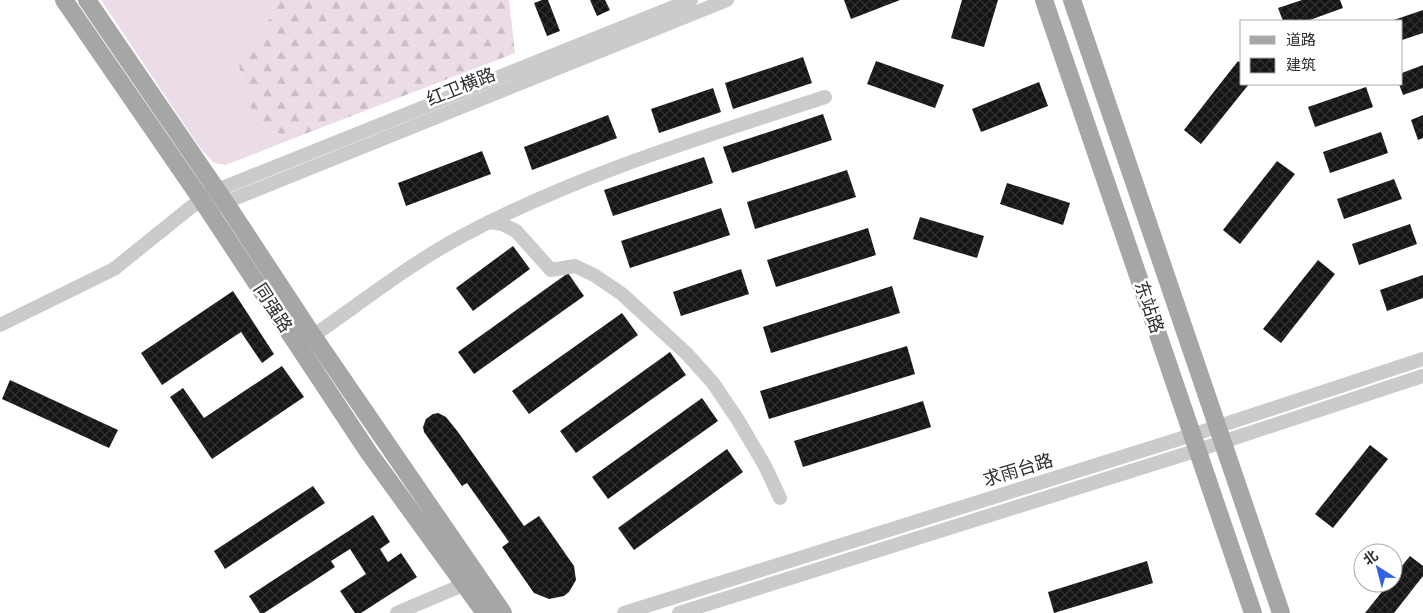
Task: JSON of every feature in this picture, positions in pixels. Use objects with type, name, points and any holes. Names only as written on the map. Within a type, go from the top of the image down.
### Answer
[{"type":"main road","name":"同强路","points":[[64,0],[205,204],[369,453],[466,584],[485,613]]},
{"type":"main road","name":"同强路","points":[[88,0],[313,336],[503,613]]},
{"type":"main road","name":"东站路","points":[[1044,0],[1253,613]]},
{"type":"main road","name":"东站路","points":[[1072,0],[1281,613]]},
{"type":"street","name":"红卫横路","points":[[0,325],[114,269],[205,204],[221,196],[691,0]]},
{"type":"street","name":"红卫横路","points":[[221,196],[727,0]]},
{"type":"street","points":[[313,336],[423,260],[463,236],[520,207],[647,155],[826,97]]},
{"type":"street","points":[[516,231],[520,207]]},
{"type":"street","points":[[489,222],[502,224],[516,231],[551,270],[575,266],[594,275],[622,294],[687,354],[713,383],[738,420],[765,466],[780,498]]},
{"type":"street","name":"求雨台路","points":[[1220,435],[1423,359]]},
{"type":"street","name":"求雨台路","points":[[679,613],[1220,435],[1423,376]]},
{"type":"street","name":"求雨台路","points":[[624,613],[1195,443]]},
{"type":"street","points":[[397,613],[466,584]]},
{"type":"green space","points":[[101,0],[274,0],[273,15],[238,59],[245,100],[268,131],[297,137],[226,165],[214,163],[200,148]]},
{"type":"green space","points":[[274,0],[509,0],[515,53],[297,137],[268,131],[245,100],[238,59],[273,15]]},
{"type":"building","points":[[548,0],[560,31],[547,36],[534,3]]},
{"type":"building","points":[[590,0],[605,0],[610,10],[597,16]]},
{"type":"building","points":[[844,0],[900,0],[851,19]]},
{"type":"building","points":[[962,0],[998,0],[984,47],[951,38]]},
{"type":"building","points":[[1302,0],[1340,0],[1343,8],[1310,20],[1283,20],[1278,8]]},
{"type":"building","points":[[1423,10],[1423,33],[1403,40],[1403,20],[1394,20]]},
{"type":"building","points":[[803,57],[812,83],[733,109],[725,83]]},
{"type":"building","points":[[876,61],[944,85],[935,108],[867,84]]},
{"type":"building","points":[[1238,61],[1240,62],[1240,85],[1248,85],[1201,144],[1184,130]]},
{"type":"building","points":[[1423,65],[1423,88],[1403,95],[1399,85],[1403,85],[1403,73]]},
{"type":"building","points":[[1039,82],[1048,106],[981,132],[972,109]]},
{"type":"building","points":[[1366,87],[1373,107],[1315,127],[1308,107]]},
{"type":"building","points":[[713,88],[721,112],[659,133],[651,109]]},
{"type":"building","points":[[823,114],[832,140],[732,173],[723,147]]},
{"type":"building","points":[[608,115],[617,138],[532,170],[524,147]]},
{"type":"building","points":[[1423,115],[1423,138],[1418,140],[1411,120]]},
{"type":"building","points":[[1381,132],[1388,153],[1330,173],[1323,152]]},
{"type":"building","points":[[482,151],[491,174],[406,206],[398,183]]},
{"type":"building","points":[[704,157],[713,183],[613,216],[604,190]]},
{"type":"building","points":[[1277,161],[1295,174],[1240,244],[1223,230]]},
{"type":"building","points":[[847,170],[856,197],[755,229],[747,202]]},
{"type":"building","points":[[1394,179],[1402,199],[1344,219],[1337,199]]},
{"type":"building","points":[[1007,183],[1070,203],[1063,225],[1000,204]]},
{"type":"building","points":[[721,208],[730,235],[630,268],[621,241]]},
{"type":"building","points":[[920,217],[984,236],[977,258],[913,239]]},
{"type":"building","points":[[1410,224],[1417,244],[1359,265],[1352,244]]},
{"type":"building","points":[[868,228],[876,255],[776,287],[767,260]]},
{"type":"building","points":[[513,246],[530,269],[473,311],[456,288]]},
{"type":"building","points":[[1318,260],[1335,274],[1281,343],[1263,329]]},
{"type":"building","points":[[741,269],[749,294],[681,316],[673,292]]},
{"type":"building","points":[[568,273],[584,296],[474,374],[458,352]]},
{"type":"building","points":[[1423,275],[1423,298],[1387,311],[1380,290]]},
{"type":"building","points":[[892,286],[900,313],[771,353],[763,327]]},
{"type":"building","points":[[233,291],[274,354],[262,363],[241,332],[162,385],[141,353]]},
{"type":"building","points":[[622,313],[638,335],[529,414],[512,391]]},
{"type":"building","points":[[907,346],[915,374],[769,419],[760,391]]},
{"type":"building","points":[[670,352],[686,375],[576,453],[560,431]]},
{"type":"building","points":[[282,366],[304,397],[212,459],[170,397],[183,388],[204,418]]},
{"type":"building","points":[[10,380],[118,430],[109,448],[2,399]]},
{"type":"building","points":[[702,398],[718,421],[608,499],[592,477]]},
{"type":"building","points":[[923,401],[931,427],[803,467],[794,441]]},
{"type":"building","points":[[438,413],[446,417],[458,432],[524,526],[539,516],[574,566],[576,580],[569,592],[564,596],[549,599],[534,593],[502,547],[509,542],[467,483],[462,486],[424,432],[423,427],[426,419]]},
{"type":"building","points":[[1370,445],[1388,459],[1333,528],[1315,514]]},
{"type":"building","points":[[727,449],[743,472],[634,550],[618,528]]},
{"type":"building","points":[[313,486],[325,503],[225,569],[214,551]]},
{"type":"building","points":[[373,515],[390,542],[380,549],[388,562],[401,553],[417,577],[361,613],[355,613],[340,591],[366,574],[350,549],[331,561],[335,567],[264,613],[260,613],[249,596]]},
{"type":"building","points":[[1410,556],[1423,566],[1423,576],[1394,613],[1365,613],[1381,593],[1403,593],[1403,565]]},
{"type":"building","points":[[1147,561],[1153,583],[1054,613],[1048,592]]}]
